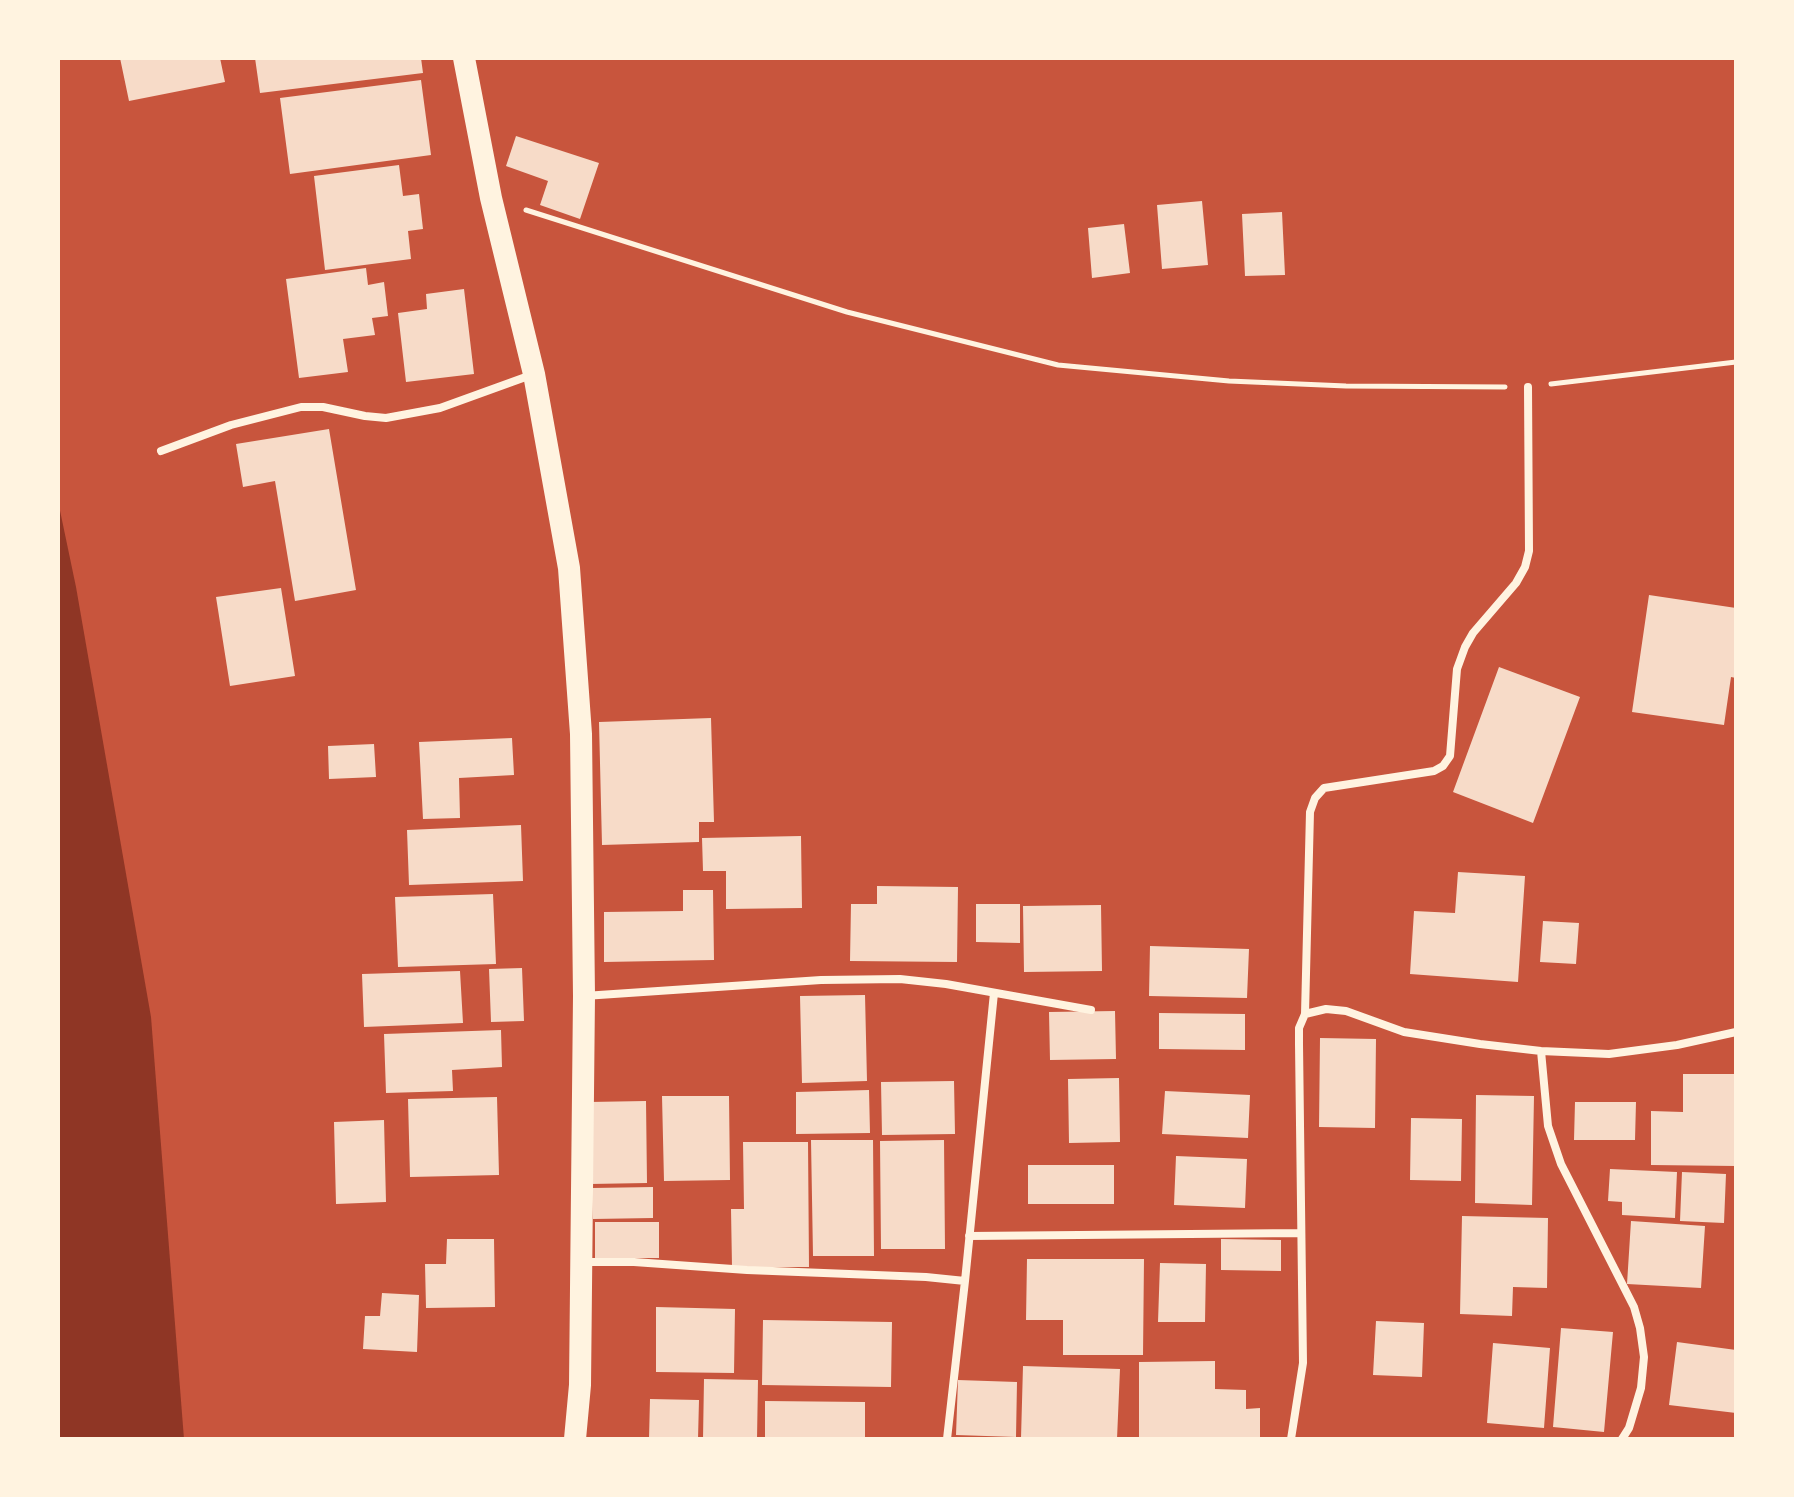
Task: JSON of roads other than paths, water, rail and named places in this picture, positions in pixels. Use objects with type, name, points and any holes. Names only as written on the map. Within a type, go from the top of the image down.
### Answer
[{"type":"highway","points":[[464,58],[491,198],[534,374],[570,583],[581,734],[584,996],[580,1385],[575,1439]]},
{"type":"street","points":[[161,451],[231,425],[301,407],[323,407],[386,418],[440,408],[534,374]]},
{"type":"street","points":[[1291,1439],[1303,1363],[1299,1028],[1305,1014],[1310,812],[1315,798],[1324,788],[1434,771],[1443,766],[1450,756],[1457,669],[1465,647],[1473,633],[1516,583],[1529,551],[1528,387]]},
{"type":"street","points":[[584,996],[821,980],[900,979],[946,984],[1091,1010]]},
{"type":"street","points":[[947,1439],[994,993]]},
{"type":"street","points":[[1305,1014],[1326,1009],[1346,1011],[1404,1032],[1541,1051],[1609,1054],[1677,1045],[1736,1032]]},
{"type":"street","points":[[1541,1051],[1548,1126],[1561,1164],[1634,1307],[1640,1328],[1644,1357],[1641,1388],[1629,1428],[1622,1439]]},
{"type":"street","points":[[969,1236],[1300,1233]]},
{"type":"street","points":[[580,1262],[634,1262],[965,1281]]}]
